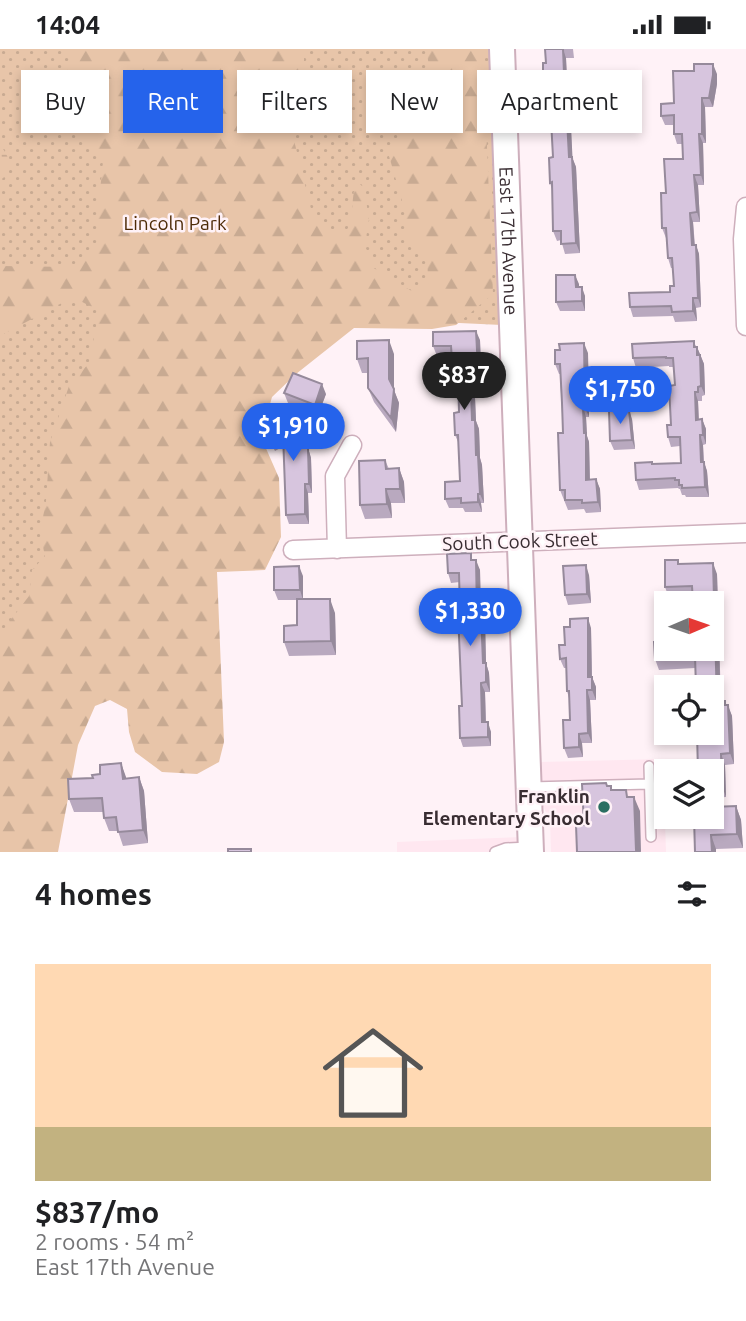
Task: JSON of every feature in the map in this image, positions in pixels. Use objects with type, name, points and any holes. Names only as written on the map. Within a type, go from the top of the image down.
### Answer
[{"type":"street","name":"East 17th Avenue","points":[[502,49],[531,849]]},
{"type":"street","points":[[746,207],[743,239],[746,326]]},
{"type":"street","points":[[337,549],[335,476],[352,445]]},
{"type":"street","name":"South Cook Street","points":[[293,550],[746,533]]},
{"type":"lane","points":[[649,766],[651,837]]},
{"type":"lane","points":[[528,787],[649,784]]},
{"type":"lane","points":[[495,852],[506,848],[531,849]]},
{"type":"shaded area","name":"Franklin Elementary School","points":[[654,759],[654,829],[665,829],[666,852],[551,852],[550,819],[542,805],[540,762]]},
{"type":"shaded area","name":"Franklin Elementary School","points":[[522,837],[522,852],[397,852],[397,842]]},
{"type":"green space","name":"Lincoln Park","points":[[0,49],[492,49],[493,70],[477,70],[477,133],[495,133],[502,325],[331,317],[0,706]]},
{"type":"green space","name":"Lincoln Park","points":[[71,49],[301,49],[304,54],[304,70],[237,70],[237,133],[292,133],[312,213],[332,230],[347,230],[357,181],[364,188],[369,219],[365,245],[372,267],[415,293],[429,284],[426,254],[407,235],[405,211],[389,156],[403,133],[463,133],[463,70],[430,70],[426,49],[483,49],[484,70],[477,70],[477,133],[486,133],[493,294],[456,325],[432,329],[354,328],[296,374],[272,397],[261,437],[279,478],[281,537],[265,570],[217,572],[224,742],[219,762],[197,774],[162,772],[135,752],[129,732],[127,709],[110,700],[95,706],[78,745],[58,852],[0,852],[0,634],[29,596],[32,570],[45,556],[40,533],[46,501],[50,442],[69,386],[89,363],[99,311],[73,297],[0,336],[0,266],[72,267],[97,243],[103,162],[75,133],[109,133],[109,70],[68,70]]},
{"type":"green space","points":[[0,145],[8,159],[9,168],[0,180]]},
{"type":"building","points":[[545,49],[563,49],[564,70],[543,70],[543,63],[546,63]]},
{"type":"building","points":[[694,64],[713,64],[709,98],[702,98],[702,134],[699,134],[701,175],[694,175],[697,212],[690,213],[692,245],[696,245],[698,298],[693,298],[693,311],[672,312],[671,306],[630,307],[629,293],[670,292],[670,286],[674,286],[672,258],[668,258],[666,228],[662,228],[661,193],[666,193],[664,159],[683,159],[682,134],[674,134],[674,115],[661,116],[661,104],[674,103],[673,71],[694,71]]},
{"type":"building","points":[[552,133],[568,133],[569,157],[572,157],[576,243],[561,244],[561,231],[553,231],[549,158],[553,157]]},
{"type":"building","points":[[556,275],[575,275],[576,287],[582,287],[582,301],[556,302]]},
{"type":"building","points":[[476,331],[479,388],[471,389],[480,494],[478,502],[461,503],[461,498],[445,499],[445,482],[460,481],[454,413],[459,412],[458,374],[453,374],[451,346],[433,346],[433,332]]},
{"type":"building","points":[[389,340],[389,379],[394,389],[391,418],[368,388],[368,358],[357,359],[357,341]]},
{"type":"building","points":[[694,341],[697,355],[700,355],[701,386],[698,387],[698,392],[695,392],[696,420],[702,419],[701,462],[704,462],[705,487],[682,488],[679,480],[675,478],[636,480],[635,463],[681,463],[680,437],[668,437],[667,425],[671,425],[669,386],[675,385],[673,358],[633,358],[632,344]]},
{"type":"building","points":[[584,343],[586,480],[596,479],[598,502],[582,503],[582,500],[565,500],[565,490],[560,490],[558,433],[563,433],[562,403],[560,364],[555,364],[555,350],[560,350],[559,344]]},
{"type":"building","points":[[293,373],[322,384],[315,405],[284,393]]},
{"type":"building","points":[[282,404],[308,448],[309,484],[305,484],[305,514],[286,515],[283,434],[272,441],[265,429],[283,419]]},
{"type":"building","points":[[629,410],[632,440],[610,441],[609,411]]},
{"type":"building","points":[[385,460],[386,469],[399,468],[400,489],[386,489],[387,504],[360,505],[359,461]]},
{"type":"building","points":[[471,553],[471,560],[476,560],[477,612],[481,612],[483,663],[486,663],[486,682],[481,683],[482,722],[488,722],[488,737],[460,738],[459,706],[462,706],[459,573],[448,573],[447,554]]},
{"type":"building","points":[[665,560],[678,560],[678,564],[713,563],[714,591],[692,591],[692,586],[665,587]]},
{"type":"building","points":[[586,565],[587,594],[565,595],[563,566]]},
{"type":"building","points":[[299,566],[300,590],[274,590],[274,567]]},
{"type":"building","points":[[297,599],[330,599],[331,641],[284,642],[284,626],[297,625]]},
{"type":"building","points":[[588,618],[588,677],[592,677],[592,690],[587,690],[588,733],[579,734],[579,747],[564,748],[563,720],[570,720],[569,691],[566,658],[560,659],[559,645],[565,645],[564,627],[570,627],[570,619]]},
{"type":"building","points":[[695,661],[716,661],[716,675],[696,675]]},
{"type":"building","points":[[725,701],[725,705],[728,705],[730,753],[721,754],[721,759],[698,759],[697,745],[724,745]]},
{"type":"building","points":[[121,763],[123,779],[139,777],[143,830],[118,832],[116,817],[104,818],[102,798],[69,799],[68,779],[93,778],[92,775],[100,774],[100,765]]},
{"type":"building","points":[[606,783],[611,786],[611,790],[626,790],[627,797],[634,797],[636,850],[640,852],[577,852],[576,825],[584,825],[582,784]]},
{"type":"building","points":[[724,806],[736,806],[737,834],[711,835],[712,852],[695,852],[694,829],[724,829]]},
{"type":"building","points":[[228,849],[251,849],[251,852],[228,852]]},
{"type":"place","name":"Franklin Elementary School","points":[[604,807]]}]
